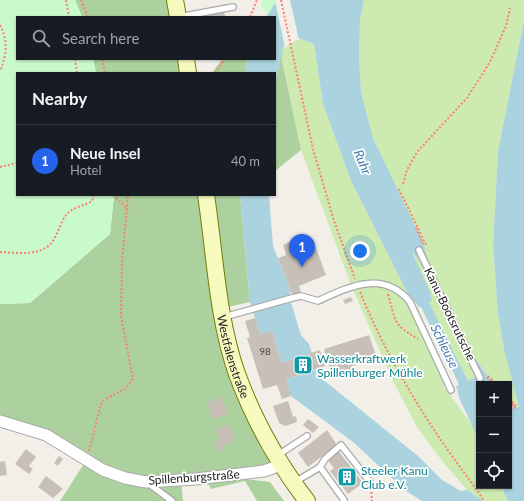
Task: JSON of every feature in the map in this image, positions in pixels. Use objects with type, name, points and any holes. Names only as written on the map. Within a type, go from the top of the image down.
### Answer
[{"type":"main road","points":[[175,0],[179,16]]},
{"type":"main road","points":[[186,60],[188,72]]},
{"type":"main road","name":"Westfalenstraße","points":[[206,196],[224,318],[237,373],[254,417],[279,461],[307,501]]},
{"type":"street","name":"Spillenburgstraße","points":[[0,421],[46,435],[103,470],[125,478],[146,482],[202,479],[264,471],[279,461]]},
{"type":"lane","points":[[184,16],[232,7]]},
{"type":"lane","name":"Kanu-Bootsrutsche","points":[[419,250],[483,376]]},
{"type":"lane","points":[[224,318],[301,296],[318,301],[351,285],[366,283],[385,285],[399,292],[410,302],[451,390]]},
{"type":"lane","points":[[279,461],[307,436]]},
{"type":"lane","points":[[294,483],[320,467],[325,459],[341,445],[370,482]]},
{"type":"lane","points":[[320,467],[344,500]]},
{"type":"lane","points":[[146,482],[172,501]]},
{"type":"path","points":[[66,0],[69,16]]},
{"type":"path","points":[[82,0],[88,16]]},
{"type":"path","points":[[250,16],[257,0]]},
{"type":"path","points":[[281,0],[298,73]]},
{"type":"path","points":[[403,184],[407,170],[417,152],[467,98],[490,62],[506,26],[510,8]]},
{"type":"path","points":[[0,25],[6,46],[5,57],[0,71]]},
{"type":"path","points":[[75,60],[77,72]]},
{"type":"path","points":[[102,60],[106,72]]},
{"type":"path","points":[[216,72],[224,60]]},
{"type":"path","points":[[0,167],[16,163]]},
{"type":"path","points":[[0,252],[29,253],[49,246],[67,214],[74,209],[92,202],[94,196]]},
{"type":"path","points":[[114,196],[128,209]]},
{"type":"path","points":[[87,459],[104,400],[126,388],[133,378],[121,316],[122,262],[128,196]]},
{"type":"path","points":[[385,285],[395,322],[400,328],[430,346]]},
{"type":"path","points":[[483,376],[489,381]]},
{"type":"path","points":[[512,403],[516,408]]},
{"type":"path","points":[[463,469],[484,501]]},
{"type":"path","points":[[370,482],[372,501]]},
{"type":"green space","points":[[0,0],[75,0],[82,16],[16,16],[16,60],[93,60],[96,72],[16,72],[16,196],[114,196],[110,234],[30,303],[0,304]]},
{"type":"green space","points":[[75,0],[174,0],[178,16],[82,16]]},
{"type":"green space","points":[[262,0],[277,0],[268,14],[261,7]]},
{"type":"green space","points":[[364,0],[524,0],[524,20],[498,151],[493,246],[498,314],[504,350],[519,407],[517,409],[512,403],[512,381],[492,381],[473,356],[429,267],[373,138],[361,92],[359,56],[360,20]]},
{"type":"green space","points":[[296,37],[314,44],[323,104],[351,181],[407,292],[418,308],[448,379],[444,387],[473,426],[476,433],[476,489],[502,489],[508,501],[483,501],[467,490],[442,461],[417,427],[393,381],[351,285],[301,150],[282,61],[283,47]]},
{"type":"green space","points":[[283,47],[282,61],[301,150],[276,170],[276,80]]},
{"type":"green space","points":[[93,60],[185,60],[187,72],[96,72]]},
{"type":"green space","points":[[221,60],[248,60],[245,72],[213,72]]},
{"type":"green space","points":[[114,196],[204,196],[227,340],[281,465],[181,479],[183,501],[60,501],[89,456],[0,419],[0,304],[30,303],[110,234]]},
{"type":"green space","points":[[209,196],[240,196],[250,302],[223,308]]},
{"type":"green space","points":[[413,252],[423,263],[470,358],[476,377],[468,381],[429,302]]},
{"type":"green space","points":[[246,479],[270,482],[284,501],[257,501],[245,481],[211,489],[208,483]]},
{"type":"water","points":[[277,0],[364,0],[360,20],[359,56],[361,92],[373,138],[424,245],[429,267],[473,356],[492,381],[476,381],[476,434],[460,400],[456,386],[459,385],[457,380],[421,307],[419,307],[407,292],[351,181],[323,104],[314,44],[296,37],[283,47],[276,80],[276,72],[245,72],[248,60],[276,60],[276,16],[267,16]],"holes":[[[412,252],[423,263],[470,358],[476,377],[468,381],[429,302],[432,301],[430,292]]]},
{"type":"water","points":[[524,20],[524,501],[508,501],[502,489],[512,489],[512,403],[517,408],[519,407],[504,350],[498,314],[493,246],[498,151]]},
{"type":"water","points":[[240,196],[269,196],[273,246],[291,291],[289,296],[301,335],[309,344],[312,353],[282,363],[272,331],[260,334],[250,302]]},
{"type":"water","points":[[318,369],[321,378],[418,456],[442,480],[461,491],[467,490],[483,501],[422,501],[406,491],[353,442],[291,396],[286,379]]},
{"type":"pier","points":[[275,0],[290,0],[299,40],[296,40],[285,48]]},
{"type":"building","points":[[224,10],[225,16],[207,16],[206,13]]},
{"type":"building","points":[[296,239],[301,249],[314,243],[326,275],[299,286],[301,292],[292,294],[278,258],[286,255],[283,245]]},
{"type":"building","points":[[351,297],[353,301],[345,304],[343,300]]},
{"type":"building","points":[[255,318],[260,334],[272,331],[282,363],[320,350],[325,366],[286,379],[291,396],[282,399],[277,385],[263,389],[247,338],[250,337],[245,321]]},
{"type":"building","points":[[369,335],[375,353],[370,355],[371,359],[350,367],[351,370],[341,374],[340,370],[331,372],[324,349]]},
{"type":"building","points":[[221,397],[228,414],[213,419],[207,403]]},
{"type":"building","points":[[288,401],[293,417],[296,416],[297,422],[285,426],[279,423],[273,406]]},
{"type":"building","points":[[308,419],[319,427],[313,433],[303,425]]},
{"type":"building","points":[[228,424],[235,440],[222,446],[224,449],[219,452],[214,444],[220,440],[215,430]]},
{"type":"building","points":[[327,430],[337,445],[308,467],[298,453]]},
{"type":"building","points":[[26,449],[36,457],[29,466],[33,469],[29,474],[15,464]]},
{"type":"building","name":"Steeler Kanu Club e.V.","points":[[337,449],[363,483],[348,494],[330,471],[334,468],[328,461],[330,459],[328,457]]},
{"type":"building","points":[[59,456],[63,459],[58,466],[54,463]]},
{"type":"building","points":[[5,461],[7,475],[0,476],[0,462]]},
{"type":"building","points":[[46,476],[63,489],[53,498],[38,487]]},
{"type":"place","name":"Neue Insel","points":[[302,267]]},
{"type":"place","name":"Wasserkraftwerk Spillenburger Mühle","points":[[303,365]]},
{"type":"place","name":"Steeler Kanu Club e.V.","points":[[347,477]]},
{"type":"water label","name":"Ruhr","points":[[363,162]]},
{"type":"water label","name":"Schleuse","points":[[445,346]]}]
